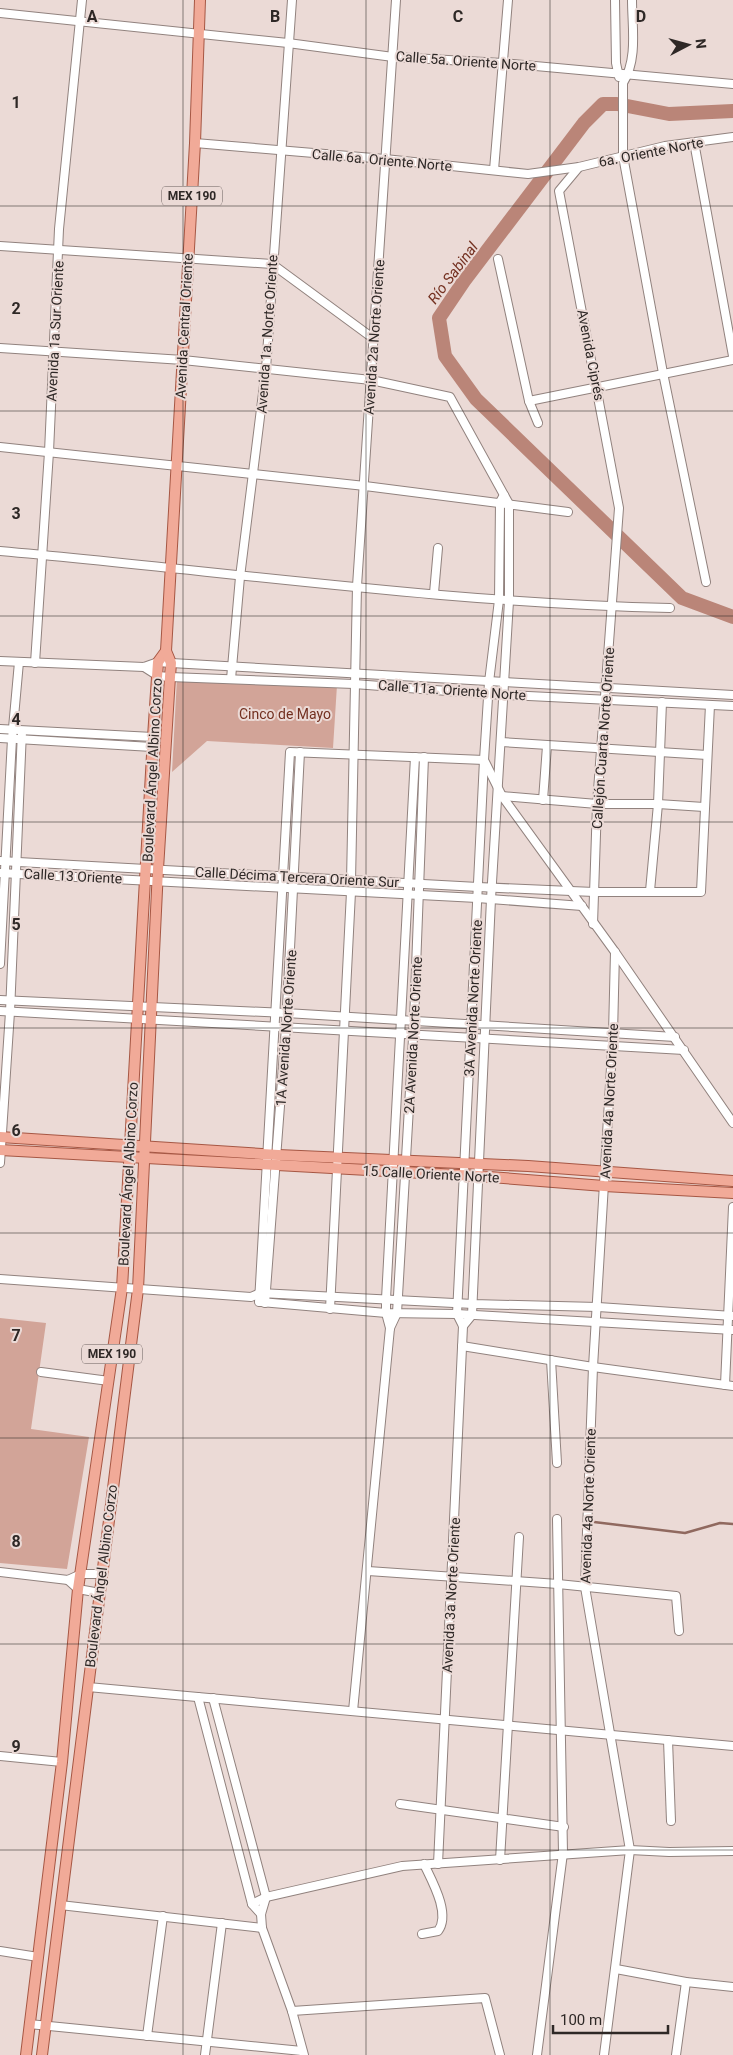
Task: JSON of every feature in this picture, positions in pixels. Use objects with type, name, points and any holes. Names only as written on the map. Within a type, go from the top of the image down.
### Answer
[{"type":"main road","name":"Avenida Central Oriente","points":[[166,651],[195,143],[200,0]]},
{"type":"main road","name":"Boulevard Ángel Albino Corzo","points":[[26,2055],[62,1762],[78,1589],[122,1288],[158,662],[166,651]]},
{"type":"main road","name":"Boulevard Ángel Albino Corzo","points":[[42,2055],[138,1289],[157,880],[171,663],[166,651]]},
{"type":"main road","name":"15 Calle Oriente Norte","points":[[1,1137],[145,1146],[336,1169],[477,1176],[604,1186],[733,1193]]},
{"type":"main road","name":"15 Calle Oriente Norte","points":[[0,1150],[145,1158],[272,1160],[336,1157],[407,1160],[733,1181]]},
{"type":"street","name":"Avenida 1a Sur Oriente","points":[[35,663],[40,554],[49,452],[59,249],[82,0]]},
{"type":"street","name":"Avenida 1a. Norte Oriente","points":[[231,679],[240,577],[266,369],[292,0]]},
{"type":"street","name":"Avenida 2a Norte Oriente","points":[[351,881],[357,586],[396,0]]},
{"type":"street","points":[[494,170],[508,0]]},
{"type":"street","points":[[615,0],[617,73],[623,83]]},
{"type":"street","points":[[632,0],[632,59],[629,74],[623,83],[622,92],[623,156],[662,373],[706,582]]},
{"type":"street","name":"Calle 5a. Oriente Norte","points":[[0,13],[199,33],[393,57],[503,63],[733,84]]},
{"type":"street","name":"6a. Oriente Norte","points":[[568,168],[665,146],[733,137]]},
{"type":"street","points":[[529,401],[733,358],[694,142]]},
{"type":"street","name":"Calle 6a. Oriente Norte","points":[[195,143],[532,174],[568,168]]},
{"type":"street","name":"Avenida Ciprés","points":[[579,166],[559,191],[597,386],[619,512],[616,552]]},
{"type":"street","points":[[0,246],[272,264],[374,339]]},
{"type":"street","points":[[498,259],[529,401],[538,423]]},
{"type":"street","points":[[0,348],[183,360],[371,380],[450,397],[505,500]]},
{"type":"street","points":[[0,447],[505,500],[568,512]]},
{"type":"street","name":"3A Avenida Norte Oriente","points":[[457,1314],[484,760],[489,682],[499,600],[505,500]]},
{"type":"street","name":"3A Avenida Norte Oriente","points":[[472,1315],[491,899],[509,601],[505,500]]},
{"type":"street","points":[[434,594],[438,548]]},
{"type":"street","points":[[0,551],[172,568],[240,577],[509,601],[670,608]]},
{"type":"street","name":"Callejón Cuarta Norte Oriente","points":[[593,924],[597,804],[616,552]]},
{"type":"street","points":[[0,661],[144,667],[158,662]]},
{"type":"street","points":[[0,964],[2,862],[19,662]]},
{"type":"street","name":"Calle 11a. Oriente Norte","points":[[158,662],[733,696]]},
{"type":"street","points":[[144,667],[158,676]]},
{"type":"street","name":"Calle 11a. Oriente Norte","points":[[158,676],[354,684],[488,694],[733,706]]},
{"type":"street","points":[[650,891],[658,804],[662,702]]},
{"type":"street","points":[[502,796],[597,804],[658,804],[704,807],[710,705]]},
{"type":"street","points":[[0,729],[13,730],[22,735],[86,744],[153,742]]},
{"type":"street","points":[[0,738],[12,739],[22,735],[86,733],[153,742]]},
{"type":"street","points":[[86,733],[86,744]]},
{"type":"street","points":[[0,1163],[4,1054],[10,1012],[22,735]]},
{"type":"street","points":[[112,735],[112,744]]},
{"type":"street","points":[[500,742],[601,750],[707,755]]},
{"type":"street","points":[[543,800],[547,746]]},
{"type":"street","name":"1A Avenida Norte Oriente","points":[[262,1302],[272,1160],[286,1027],[296,878],[300,752],[290,752],[274,1026],[272,1160]]},
{"type":"street","points":[[300,752],[484,760],[497,789],[615,952],[733,1123]]},
{"type":"street","name":"2A Avenida Norte Oriente","points":[[386,1313],[415,757]]},
{"type":"street","name":"2A Avenida Norte Oriente","points":[[397,1313],[414,1021],[424,758]]},
{"type":"street","name":"Calle Décima Tercera Oriente Sur","points":[[2,862],[146,868],[420,885],[594,892],[702,892],[704,807]]},
{"type":"street","name":"Calle 13 Oriente","points":[[2,873],[146,880]]},
{"type":"street","points":[[222,873],[222,884]]},
{"type":"street","name":"Calle Décima Tercera Oriente Sur","points":[[146,880],[477,898],[594,907]]},
{"type":"street","points":[[330,1309],[342,1031],[351,892]]},
{"type":"street","name":"Avenida 4a Norte Oriente","points":[[604,2055],[630,1850],[611,1735],[593,1646],[585,1587],[592,1367],[598,1307],[613,1034],[615,952]]},
{"type":"street","points":[[0,1000],[286,1013],[675,1037]]},
{"type":"street","points":[[100,1005],[100,1017]]},
{"type":"street","points":[[0,1011],[684,1050]]},
{"type":"street","points":[[462,1346],[592,1367],[729,1386],[733,1207]]},
{"type":"street","points":[[0,1278],[251,1297],[262,1302],[386,1313],[457,1314],[731,1330]]},
{"type":"street","points":[[251,1297],[264,1293],[473,1304],[598,1307],[731,1316]]},
{"type":"street","points":[[386,1313],[390,1328]]},
{"type":"street","points":[[353,1711],[390,1328],[397,1313]]},
{"type":"street","name":"Avenida 3a Norte Oriente","points":[[438,1864],[463,1326],[457,1314]]},
{"type":"street","points":[[463,1326],[472,1315]]},
{"type":"street","points":[[551,1360],[557,1463]]},
{"type":"street","points":[[41,1372],[109,1380]]},
{"type":"street","points":[[537,2055],[563,1853],[564,1827],[557,1519]]},
{"type":"street","points":[[500,1860],[519,1537]]},
{"type":"street","points":[[368,1571],[558,1584],[676,1596],[679,1631]]},
{"type":"street","points":[[0,1572],[68,1580],[81,1574],[102,1574]]},
{"type":"street","points":[[68,1580],[78,1589],[100,1592]]},
{"type":"street","points":[[88,1687],[733,1746]]},
{"type":"street","points":[[198,1697],[252,1904],[261,1914]]},
{"type":"street","points":[[29,2024],[206,2042],[263,2051],[303,2053],[292,2011],[262,1928],[261,1914],[266,1897],[212,1698]]},
{"type":"street","points":[[668,1740],[671,1820]]},
{"type":"street","points":[[0,1756],[62,1762]]},
{"type":"street","points":[[225,1800],[239,1796]]},
{"type":"street","points":[[400,1804],[564,1827]]},
{"type":"street","points":[[252,1904],[266,1897],[402,1866],[500,1860],[563,1853],[630,1850],[669,1852],[733,1851]]},
{"type":"street","points":[[422,1934],[438,1931],[442,1918],[442,1908],[424,1864]]},
{"type":"street","points":[[60,1905],[262,1928]]},
{"type":"street","points":[[148,2036],[163,1916]]},
{"type":"street","points":[[205,2055],[222,1923]]},
{"type":"street","points":[[0,1952],[38,1957]]},
{"type":"street","points":[[616,1969],[686,1982],[733,1987]]},
{"type":"street","points":[[676,2055],[686,1982]]},
{"type":"street","points":[[292,2011],[485,1998],[500,2055]]},
{"type":"green space","name":"Cinco de Mayo","points":[[177,678],[337,685],[333,748],[207,741],[172,772]]},
{"type":"green space","points":[[0,1318],[46,1323],[31,1429],[89,1437],[67,1569],[0,1563]]},
{"type":"waterway","name":"Río Sabinal","points":[[733,111],[669,114],[617,104],[603,104],[584,123],[464,281],[439,318],[445,356],[476,399],[682,598],[733,617]]},
{"type":"waterway","points":[[594,1522],[685,1533],[720,1523],[733,1524]]}]
